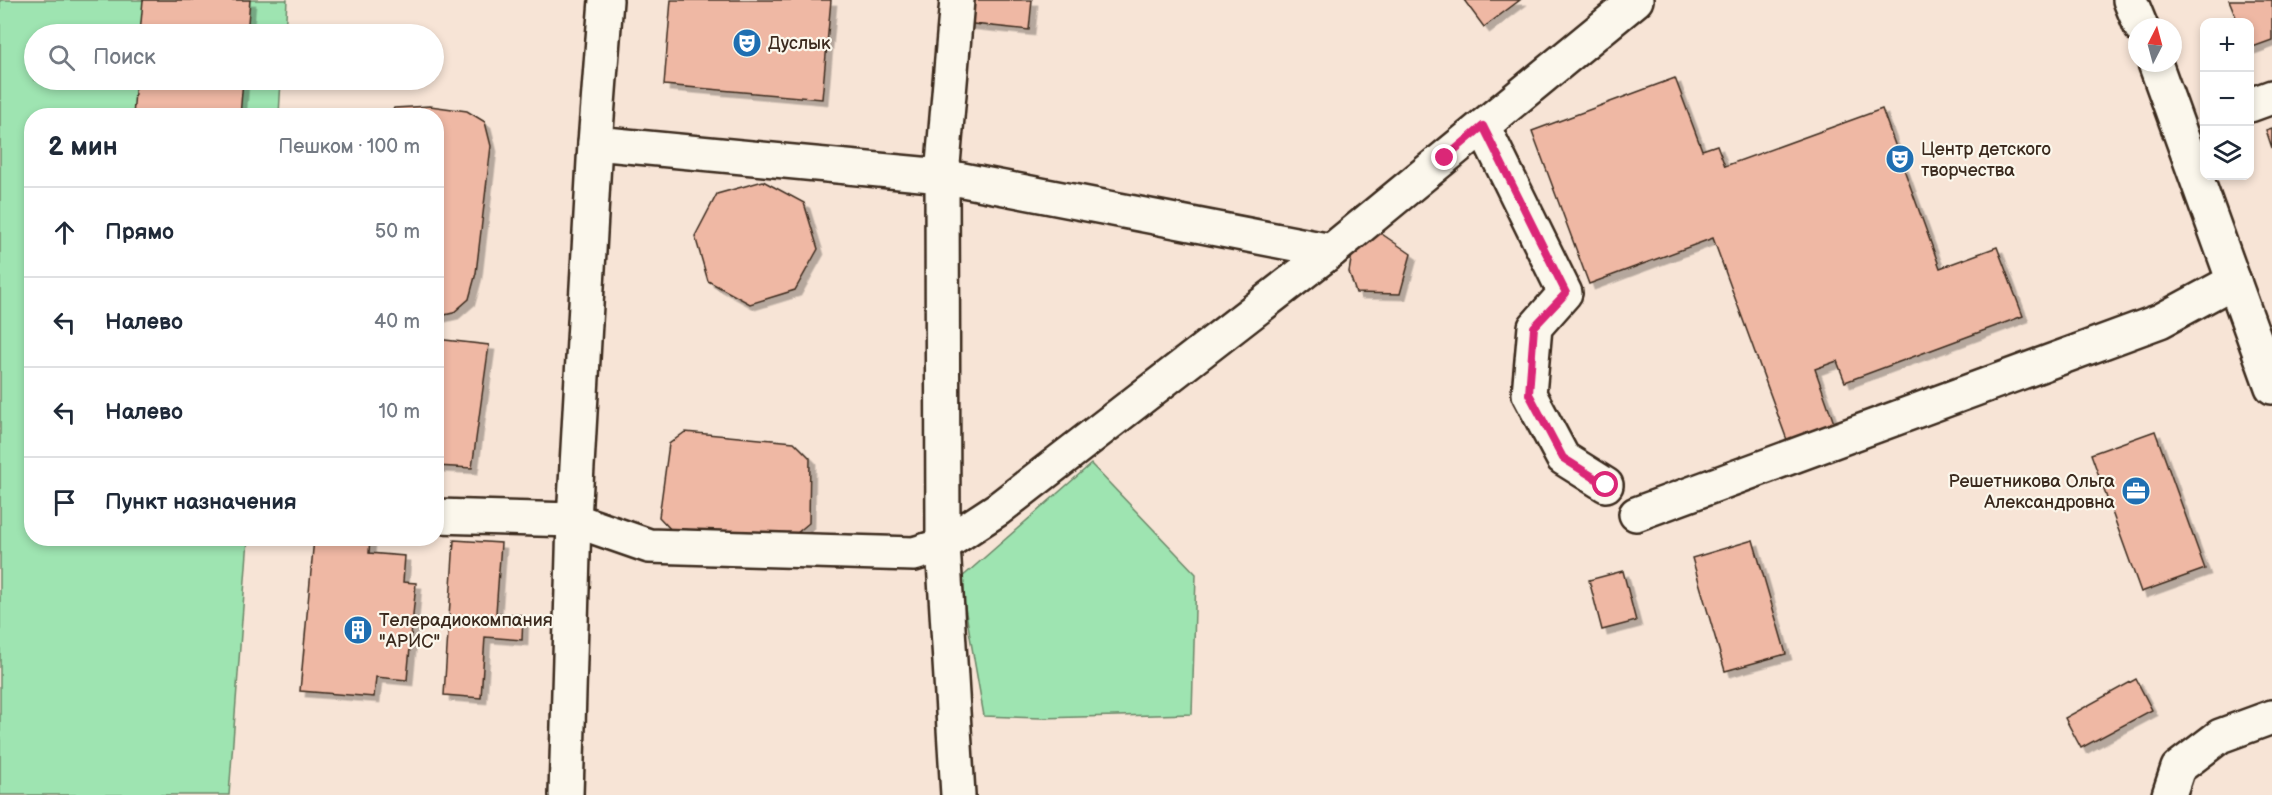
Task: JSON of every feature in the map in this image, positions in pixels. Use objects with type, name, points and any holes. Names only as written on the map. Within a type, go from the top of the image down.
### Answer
[{"type":"street","points":[[566,795],[574,520],[595,143],[606,0]]},
{"type":"street","points":[[957,0],[942,176],[942,545],[958,795]]},
{"type":"street","points":[[444,516],[574,520],[649,546],[914,554],[942,545],[998,509],[1331,251],[1636,0]]},
{"type":"street","points":[[2130,0],[2137,18]]},
{"type":"street","points":[[2160,72],[2192,125],[2234,281],[2272,387]]},
{"type":"street","points":[[2254,104],[2272,98]]},
{"type":"street","points":[[1483,126],[1566,293],[1534,327],[1529,394],[1563,458],[1606,485]]},
{"type":"street","points":[[595,143],[942,176],[1331,251]]},
{"type":"street","points":[[1636,514],[2160,321],[2234,281]]},
{"type":"street","points":[[2169,795],[2178,768],[2220,736],[2272,717]]},
{"type":"green space","points":[[0,0],[287,0],[286,24],[24,24],[24,90],[280,90],[279,108],[24,108],[24,546],[247,546],[229,795],[0,795]]},
{"type":"green space","points":[[1091,464],[1196,574],[1192,714],[1041,718],[984,716],[960,579]]},
{"type":"building","points":[[143,0],[250,0],[248,24],[141,24]]},
{"type":"building","name":"Дуслык","points":[[671,0],[831,0],[822,99],[664,85]]},
{"type":"building","points":[[967,0],[1032,0],[1029,30],[964,23]]},
{"type":"building","points":[[1464,0],[1520,0],[1484,27]]},
{"type":"building","points":[[2229,0],[2272,0],[2272,40],[2254,47],[2254,18],[2236,18]]},
{"type":"building","points":[[1675,78],[1702,150],[1717,145],[1725,166],[1882,109],[1940,268],[1997,247],[2023,316],[1845,382],[1837,361],[1815,369],[1834,423],[1787,440],[1713,238],[1589,284],[1532,131]]},
{"type":"building","points":[[135,90],[242,90],[241,108],[134,108]]},
{"type":"building","points":[[430,106],[467,111],[485,122],[491,146],[476,273],[469,299],[453,313],[444,315],[444,108],[394,108]]},
{"type":"building","points":[[2272,128],[2272,148],[2266,130]]},
{"type":"building","points":[[763,181],[804,203],[818,249],[795,290],[750,304],[708,281],[695,236],[717,194]]},
{"type":"building","points":[[1376,230],[1411,254],[1400,294],[1356,293],[1349,272],[1353,248]]},
{"type":"building","points":[[444,340],[489,345],[472,468],[444,466]]},
{"type":"building","points":[[2155,431],[2205,569],[2141,592],[2091,454]]},
{"type":"building","points":[[685,432],[794,442],[810,458],[809,523],[785,543],[675,534],[659,517],[669,444]]},
{"type":"building","points":[[454,540],[501,543],[496,613],[523,615],[522,640],[485,637],[481,698],[444,695]]},
{"type":"building","points":[[1753,540],[1786,654],[1725,671],[1692,558]]},
{"type":"building","name":"Телерадиокомпания \"АРИС\"","points":[[313,546],[369,546],[369,553],[405,556],[403,582],[416,583],[407,680],[376,677],[374,697],[300,691]]},
{"type":"building","points":[[1623,571],[1636,621],[1602,630],[1589,580]]},
{"type":"building","points":[[2136,679],[2152,710],[2081,748],[2065,718]]},
{"type":"place","name":"Дуслык","points":[[747,43]]},
{"type":"place","name":"Центр детского творчества","points":[[1900,159]]},
{"type":"place","name":"Решетникова Ольга Александровна","points":[[2136,491]]},
{"type":"place","name":"Телерадиокомпания \"АРИС\"","points":[[358,630]]},
{"type":"route","points":[[1445,158],[1483,126],[1566,293],[1534,327],[1529,394],[1563,458],[1606,485]]}]
